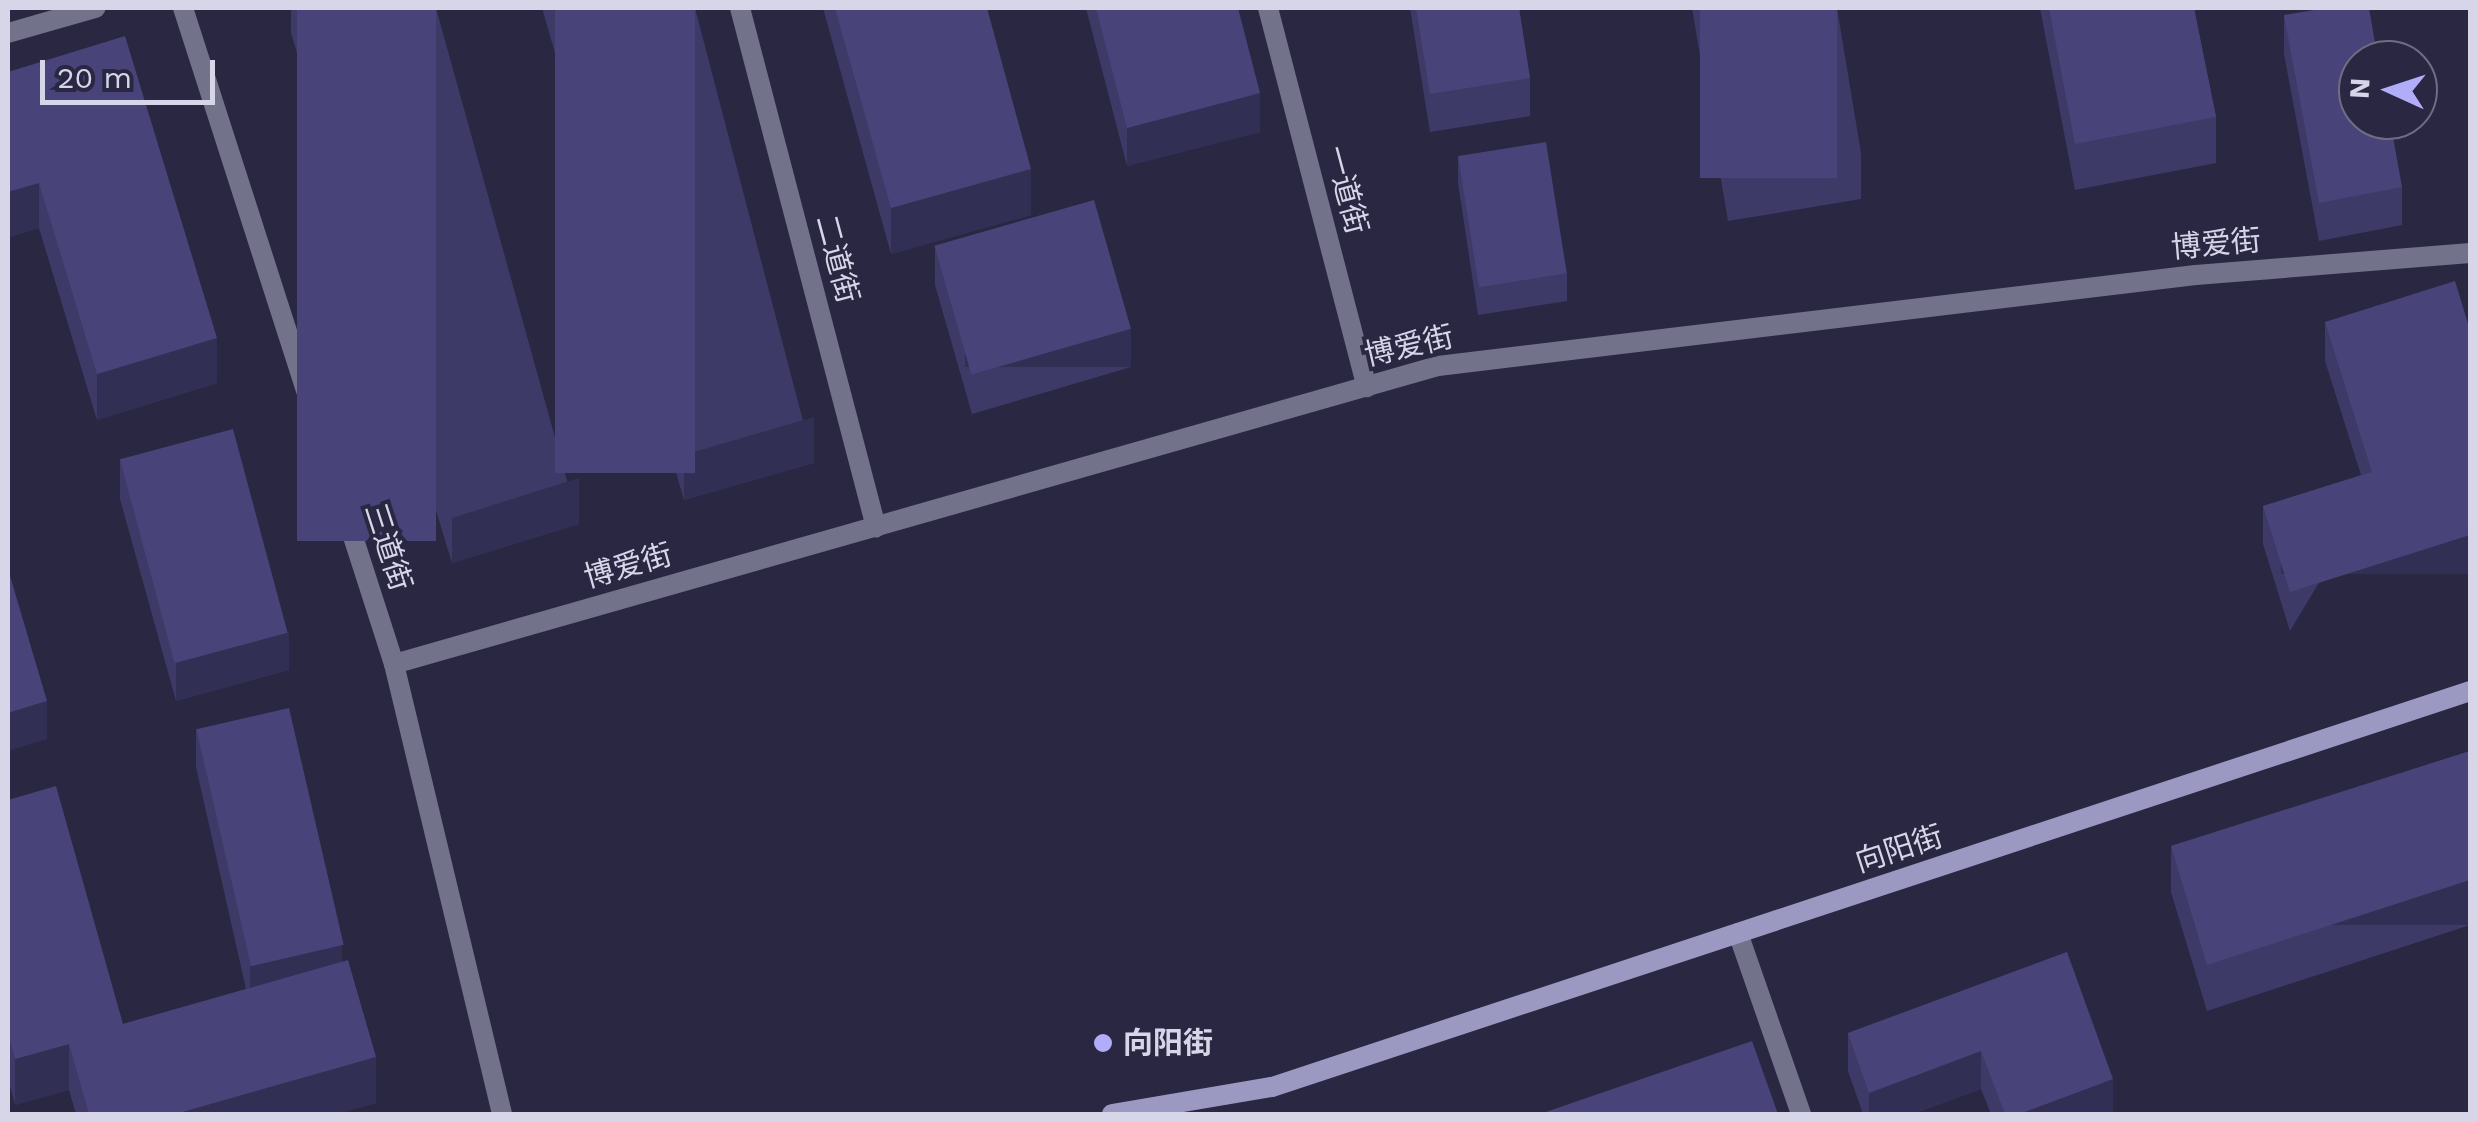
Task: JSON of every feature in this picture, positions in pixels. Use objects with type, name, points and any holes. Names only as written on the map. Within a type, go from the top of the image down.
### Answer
[{"type":"street","points":[[8,32],[95,8]]},
{"type":"street","name":"三道街","points":[[183,8],[394,664],[502,1114]]},
{"type":"street","name":"二道街","points":[[740,8],[876,527]]},
{"type":"street","name":"一道街","points":[[1268,8],[1367,387]]},
{"type":"street","name":"博爱街","points":[[394,664],[1458,364],[2196,275],[2470,253]]},
{"type":"street","name":"向阳街","points":[[1112,1114],[1272,1088],[2470,691]]},
{"type":"street","points":[[1738,933],[1801,1114]]},
{"type":"building","points":[[297,8],[436,8],[436,541],[297,541]]},
{"type":"building","points":[[555,8],[695,8],[695,473],[555,473]]},
{"type":"building","points":[[835,8],[987,8],[1031,169],[891,208]]},
{"type":"building","points":[[1096,8],[1238,8],[1260,93],[1127,128]]},
{"type":"building","points":[[1416,8],[1519,8],[1530,78],[1430,94]]},
{"type":"building","points":[[1700,8],[1837,8],[1837,178],[1700,178]]},
{"type":"building","points":[[2049,8],[2194,8],[2216,117],[2075,144]]},
{"type":"building","points":[[2326,8],[2369,8],[2375,40],[2338,40],[2338,140],[2394,140],[2402,187],[2319,203],[2284,15]]},
{"type":"building","points":[[125,36],[217,338],[97,374],[39,183],[8,192],[8,72]]},
{"type":"building","points":[[1546,142],[1567,273],[1479,287],[1458,156]]},
{"type":"building","points":[[1094,200],[1131,329],[971,375],[934,246]]},
{"type":"building","points":[[2455,281],[2470,330],[2470,535],[2290,592],[2263,506],[2372,472],[2325,322]]},
{"type":"building","points":[[233,429],[288,633],[175,663],[120,459]]},
{"type":"building","points":[[8,569],[47,701],[8,713]]},
{"type":"building","points":[[289,708],[344,945],[251,966],[196,729]]},
{"type":"building","points":[[2470,751],[2470,880],[2207,965],[2171,846]]},
{"type":"building","points":[[56,786],[123,1024],[348,960],[376,1057],[175,1114],[89,1114],[69,1044],[15,1059],[8,1032],[8,800]]},
{"type":"building","points":[[2067,952],[2113,1079],[2019,1114],[2005,1114],[1981,1051],[1869,1093],[1848,1033]]},
{"type":"building","points":[[1752,1041],[1778,1114],[1540,1114]]},
{"type":"place","name":"向阳街","points":[[1103,1043]]}]
